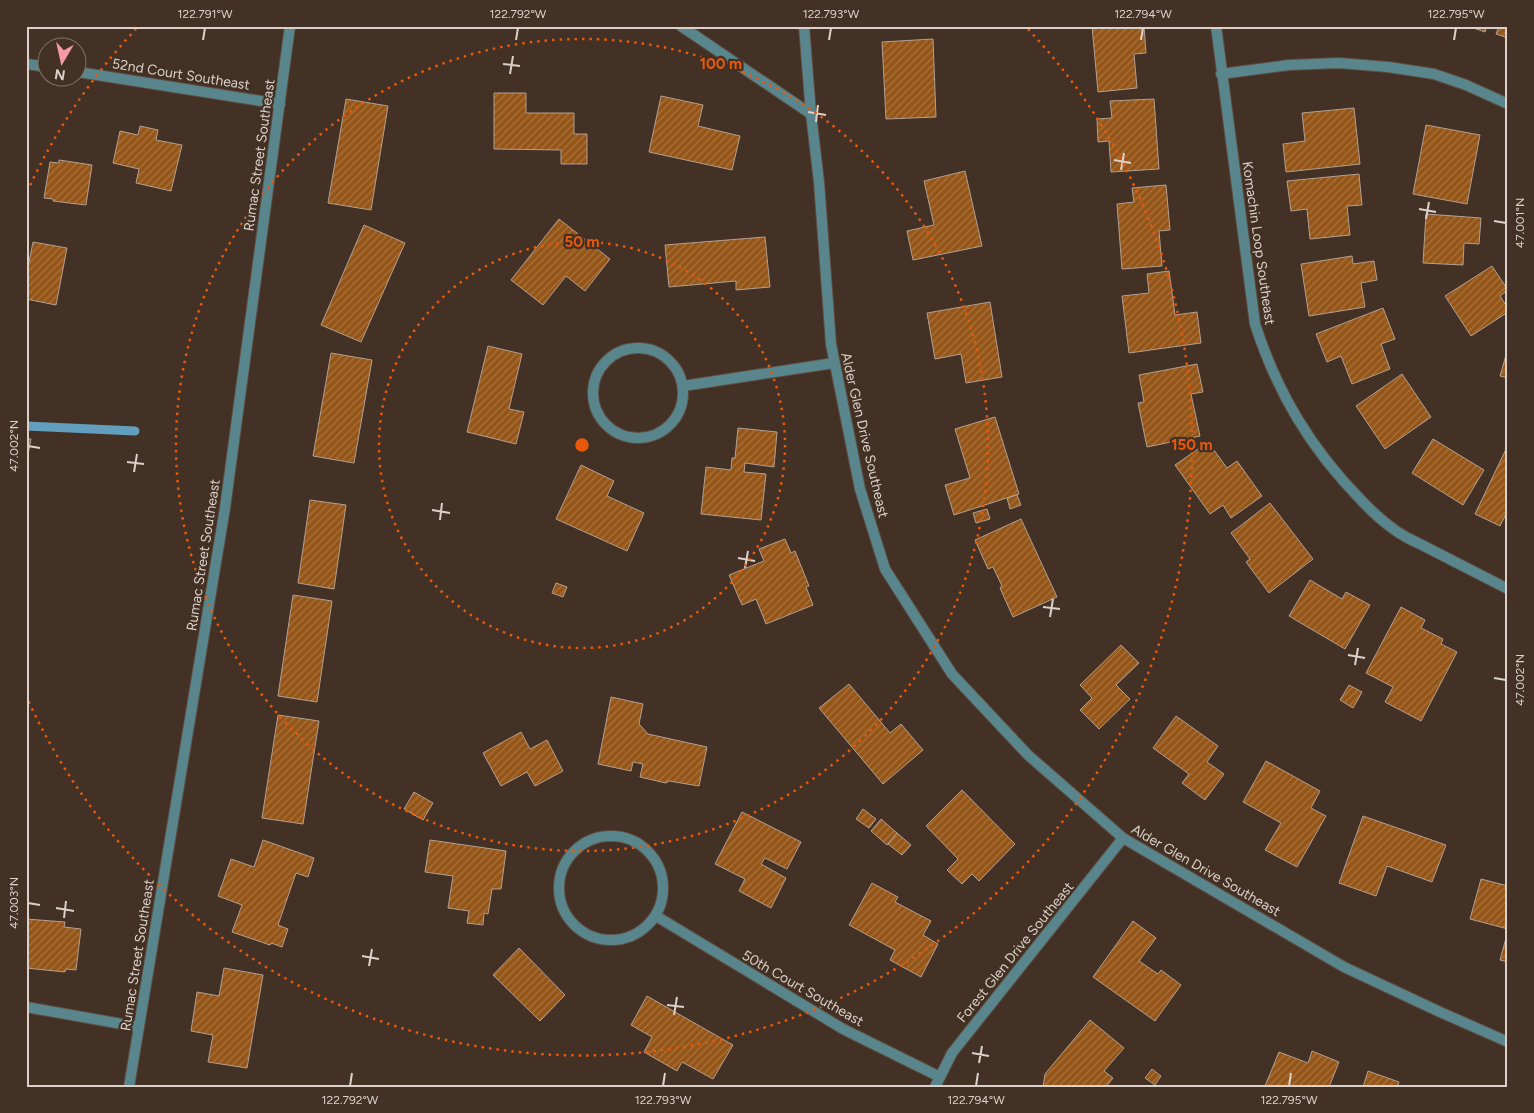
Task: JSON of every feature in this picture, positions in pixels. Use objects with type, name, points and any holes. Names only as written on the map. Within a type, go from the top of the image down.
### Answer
[{"type":"street","name":"Rumac Street Southeast","points":[[129,1087],[225,508],[290,26]]},
{"type":"street","points":[[681,26],[811,114]]},
{"type":"street","name":"Alder Glen Drive Southeast","points":[[804,26],[819,182],[830,344],[860,489],[885,569],[952,674],[1028,755],[1123,838],[1344,967],[1508,1042]]},
{"type":"street","name":"Komachin Loop Southeast","points":[[1216,26],[1255,324],[1281,390],[1307,435],[1338,477],[1375,514],[1405,538],[1508,589]]},
{"type":"street","points":[[1222,74],[1289,65],[1339,63],[1388,67],[1434,74],[1466,85],[1508,104]]},
{"type":"street","name":"52nd Court Southeast","points":[[88,74],[280,104]]},
{"type":"street","points":[[638,347],[651,349],[662,354],[672,363],[679,374],[683,386],[684,399],[680,411],[673,422],[663,431],[652,436],[639,438],[626,436],[614,431],[604,423],[597,412],[593,400],[593,387],[603,363],[625,349],[638,347]]},
{"type":"street","points":[[683,386],[834,363]]},
{"type":"street","points":[[617,836],[632,841],[644,848],[654,859],[661,873],[663,887],[662,902],[656,916],[634,936],[620,940],[605,940],[584,933],[568,918],[561,904],[558,890],[560,875],[566,861],[576,850],[588,842],[602,837],[617,836]]},
{"type":"street","name":"Forest Glen Drive Southeast","points":[[938,1082],[952,1053],[1123,838]]},
{"type":"street","name":"50th Court Southeast","points":[[656,916],[842,1029],[938,1082]]},
{"type":"street","points":[[26,1008],[139,1026]]},
{"type":"building","points":[[1092,26],[1144,26],[1146,53],[1134,54],[1137,88],[1098,92]]},
{"type":"building","points":[[1468,26],[1487,26],[1485,32]]},
{"type":"building","points":[[1499,26],[1508,26],[1508,38],[1496,34]]},
{"type":"building","points":[[933,39],[936,117],[886,119],[882,42]]},
{"type":"building","points":[[494,93],[526,93],[526,113],[574,113],[574,134],[587,134],[587,164],[561,164],[561,150],[494,149]]},
{"type":"building","points":[[661,96],[703,105],[698,126],[740,136],[732,170],[649,152]]},
{"type":"building","points":[[346,99],[388,106],[371,210],[328,203]]},
{"type":"building","points":[[1154,99],[1159,169],[1111,172],[1109,141],[1098,142],[1097,119],[1112,118],[1110,101]]},
{"type":"building","points":[[1354,108],[1360,164],[1286,172],[1283,144],[1305,141],[1302,113]]},
{"type":"building","points":[[1426,125],[1480,135],[1467,204],[1413,194]]},
{"type":"building","points":[[140,126],[158,130],[156,140],[182,145],[171,191],[136,183],[139,169],[113,163],[120,131],[138,135]]},
{"type":"building","points":[[59,160],[92,165],[86,205],[44,198],[50,162],[59,163]]},
{"type":"building","points":[[965,171],[982,246],[913,260],[907,231],[934,225],[924,181]]},
{"type":"building","points":[[1359,174],[1362,205],[1347,206],[1350,235],[1310,239],[1307,209],[1291,211],[1287,181]]},
{"type":"building","points":[[1166,185],[1170,230],[1159,231],[1162,266],[1122,269],[1117,204],[1134,202],[1132,188]]},
{"type":"building","points":[[1426,214],[1481,218],[1479,244],[1464,243],[1463,265],[1423,263]]},
{"type":"building","points":[[559,219],[610,259],[585,291],[566,276],[543,305],[511,280]]},
{"type":"building","points":[[364,225],[405,243],[361,342],[321,325]]},
{"type":"building","points":[[765,237],[770,287],[736,290],[736,281],[669,287],[665,245]]},
{"type":"building","points":[[33,242],[67,248],[56,305],[26,299],[26,277]]},
{"type":"building","points":[[1352,256],[1353,264],[1374,261],[1377,280],[1361,283],[1365,307],[1309,316],[1301,264]]},
{"type":"building","points":[[1492,266],[1508,290],[1500,296],[1508,308],[1508,312],[1471,336],[1445,296]]},
{"type":"building","points":[[1169,271],[1175,315],[1197,312],[1201,343],[1129,353],[1122,296],[1149,293],[1147,274]]},
{"type":"building","points":[[990,302],[1002,377],[966,383],[961,354],[935,359],[927,313]]},
{"type":"building","points":[[1383,308],[1395,339],[1381,344],[1390,369],[1352,384],[1341,356],[1327,362],[1316,334]]},
{"type":"building","points":[[488,346],[522,354],[509,409],[524,412],[516,444],[467,432]]},
{"type":"building","points":[[1508,348],[1508,378],[1500,376]]},
{"type":"building","points":[[331,353],[372,360],[354,463],[313,456]]},
{"type":"building","points":[[1197,364],[1203,392],[1191,394],[1200,436],[1147,447],[1138,403],[1144,402],[1139,375]]},
{"type":"building","points":[[1402,374],[1431,417],[1385,449],[1356,406]]},
{"type":"building","points":[[995,417],[1019,494],[954,515],[945,485],[970,478],[955,429]]},
{"type":"building","points":[[738,428],[777,432],[774,467],[745,463],[744,472],[766,474],[761,520],[701,514],[706,467],[731,470],[732,458],[735,458]]},
{"type":"building","points":[[26,439],[31,439],[26,465]]},
{"type":"building","points":[[1433,439],[1484,470],[1463,505],[1412,473]]},
{"type":"building","points":[[1208,442],[1227,468],[1237,461],[1262,496],[1231,518],[1223,505],[1210,514],[1175,465]]},
{"type":"building","points":[[1507,447],[1508,510],[1500,526],[1475,514]]},
{"type":"building","points":[[581,465],[614,481],[607,496],[644,513],[627,551],[556,519]]},
{"type":"building","points":[[1017,495],[1021,505],[1010,509],[1007,498]]},
{"type":"building","points":[[310,500],[346,505],[334,589],[298,583]]},
{"type":"building","points":[[1270,503],[1313,559],[1269,593],[1246,562],[1250,559],[1231,533]]},
{"type":"building","points":[[987,509],[990,519],[976,523],[973,513]]},
{"type":"building","points":[[1021,519],[1057,597],[1013,617],[993,567],[988,569],[975,540]]},
{"type":"building","points":[[785,539],[791,553],[795,551],[809,586],[806,587],[813,605],[766,624],[756,599],[742,605],[729,575],[764,561],[759,549]]},
{"type":"building","points":[[1310,580],[1342,599],[1346,592],[1370,605],[1345,649],[1289,616]]},
{"type":"building","points":[[556,583],[567,587],[563,597],[552,593]]},
{"type":"building","points":[[293,595],[332,601],[317,702],[278,696]]},
{"type":"building","points":[[1401,607],[1425,620],[1421,628],[1443,639],[1441,644],[1457,652],[1421,721],[1385,702],[1393,687],[1366,673]]},
{"type":"building","points":[[1121,645],[1139,663],[1116,685],[1130,699],[1099,729],[1080,710],[1092,698],[1080,685]]},
{"type":"building","points":[[849,684],[890,733],[901,724],[923,750],[883,784],[819,708]]},
{"type":"building","points":[[1349,685],[1362,692],[1353,708],[1340,700]]},
{"type":"building","points":[[611,697],[643,704],[639,724],[648,734],[707,747],[699,786],[669,781],[666,783],[640,777],[643,764],[633,762],[631,771],[598,764]]},
{"type":"building","points":[[278,715],[319,721],[303,824],[262,818]]},
{"type":"building","points":[[1176,716],[1218,746],[1207,762],[1224,774],[1205,800],[1182,783],[1189,774],[1153,748]]},
{"type":"building","points":[[521,732],[530,749],[547,740],[563,771],[535,786],[527,772],[501,786],[483,753]]},
{"type":"building","points":[[1266,761],[1320,791],[1311,808],[1326,816],[1297,867],[1265,850],[1281,823],[1243,802]]},
{"type":"building","points":[[962,790],[1015,844],[979,881],[972,874],[962,884],[947,870],[958,859],[926,826]]},
{"type":"building","points":[[414,792],[433,803],[423,820],[404,809]]},
{"type":"building","points":[[863,809],[876,819],[869,828],[856,819]]},
{"type":"building","points":[[742,812],[801,842],[787,869],[765,858],[761,864],[786,878],[771,908],[739,891],[745,879],[715,864]]},
{"type":"building","points":[[1363,816],[1446,845],[1432,882],[1387,866],[1376,896],[1339,883]]},
{"type":"building","points":[[881,819],[897,833],[887,845],[871,831]]},
{"type":"building","points":[[897,833],[911,845],[902,855],[888,844]]},
{"type":"building","points":[[263,840],[314,858],[308,877],[296,873],[278,925],[288,929],[282,947],[271,943],[270,945],[232,932],[242,905],[218,896],[231,859],[254,867]]},
{"type":"building","points":[[430,840],[506,851],[501,889],[492,889],[488,914],[484,913],[483,925],[467,923],[469,911],[448,908],[453,876],[425,872]]},
{"type":"building","points":[[1481,879],[1508,886],[1508,929],[1470,919]]},
{"type":"building","points":[[872,883],[898,897],[895,902],[931,921],[923,935],[938,944],[921,977],[890,960],[895,950],[849,925]]},
{"type":"building","points":[[26,919],[65,922],[64,927],[81,929],[76,970],[66,969],[65,972],[26,968]]},
{"type":"building","points":[[1133,921],[1156,938],[1139,961],[1158,974],[1161,970],[1181,985],[1155,1021],[1093,977]]},
{"type":"building","points":[[1508,931],[1508,962],[1500,960]]},
{"type":"building","points":[[519,948],[565,995],[540,1021],[493,975]]},
{"type":"building","points":[[224,968],[263,975],[247,1068],[208,1062],[213,1035],[191,1031],[197,992],[219,996]]},
{"type":"building","points":[[647,996],[733,1045],[713,1079],[682,1062],[677,1071],[644,1052],[652,1037],[631,1025]]},
{"type":"building","points":[[1090,1020],[1124,1048],[1104,1071],[1113,1078],[1106,1087],[1043,1087],[1045,1074]]},
{"type":"building","points":[[1312,1051],[1339,1062],[1329,1087],[1265,1086],[1279,1052],[1308,1063]]},
{"type":"building","points":[[1152,1069],[1161,1076],[1155,1085],[1145,1078]]},
{"type":"building","points":[[1368,1071],[1399,1082],[1397,1087],[1363,1087]]},
{"type":"waterway","points":[[26,426],[135,431]]}]
